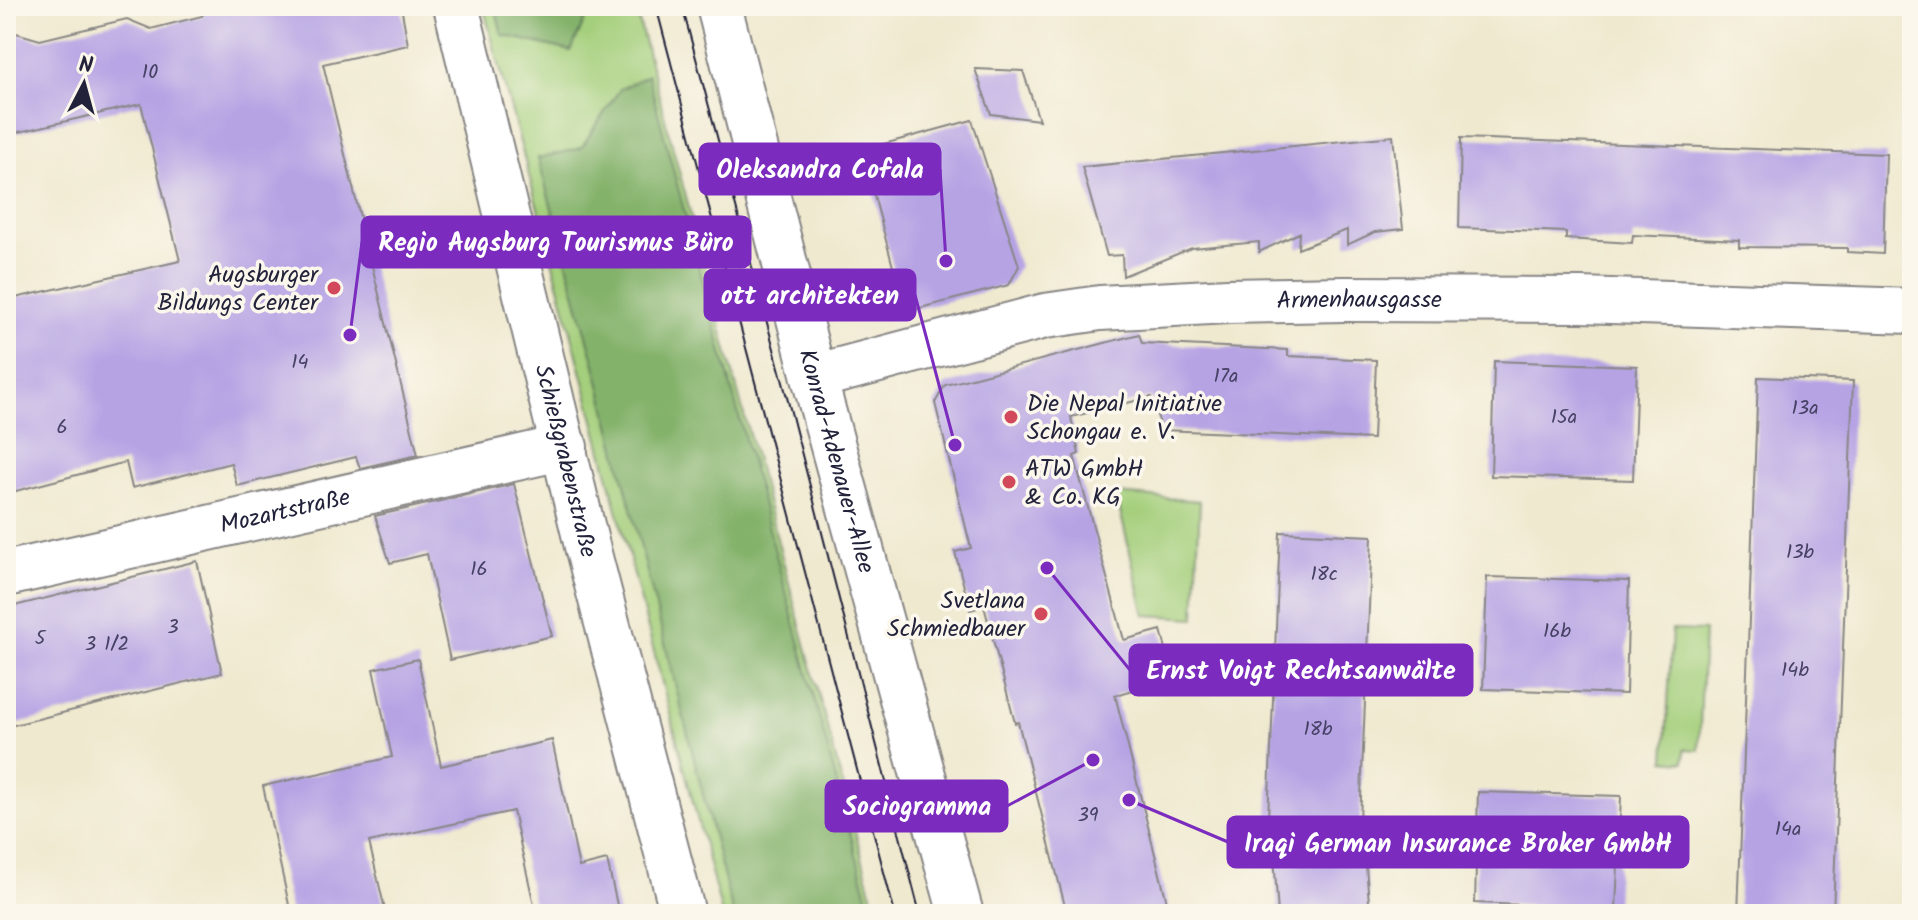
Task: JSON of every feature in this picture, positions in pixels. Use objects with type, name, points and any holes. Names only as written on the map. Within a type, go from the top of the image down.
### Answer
[{"type":"street","name":"Schießgrabenstraße","points":[[456,6],[587,546],[683,914]]},
{"type":"street","name":"Konrad-Adenauer-Allee","points":[[719,6],[814,377],[961,914]]},
{"type":"street","name":"Armenhausgasse","points":[[814,377],[1045,316],[1100,308],[1228,301],[1581,300],[1912,311]]},
{"type":"street","name":"Mozartstraße","points":[[6,574],[565,447]]},
{"type":"green space","points":[[483,6],[635,6],[877,914],[722,914]]},
{"type":"green space","points":[[495,6],[591,6],[571,51],[502,35]]},
{"type":"green space","points":[[648,75],[872,914],[733,914],[595,365],[538,158],[581,148],[620,89]]},
{"type":"green space","points":[[1116,494],[1200,501],[1195,618],[1145,615]]},
{"type":"green space","points":[[1672,630],[1704,631],[1699,750],[1685,749],[1684,762],[1665,760]]},
{"type":"building","points":[[207,6],[401,6],[408,45],[323,64],[418,455],[360,468],[356,457],[237,486],[231,463],[132,488],[126,462],[12,492],[6,467],[6,300],[180,261],[141,104],[6,135],[6,30],[40,40],[127,19],[151,29],[202,16]]},
{"type":"building","points":[[975,69],[1023,71],[1039,120],[991,114]]},
{"type":"building","points":[[972,120],[1019,266],[1009,285],[905,312],[862,150]]},
{"type":"building","points":[[1393,136],[1403,229],[1375,232],[1347,245],[1347,230],[1298,249],[1299,233],[1259,252],[1259,242],[1192,248],[1123,276],[1122,255],[1107,256],[1082,167]]},
{"type":"building","points":[[1461,138],[1886,154],[1883,254],[1847,252],[1847,248],[1739,247],[1739,240],[1633,235],[1632,243],[1566,239],[1566,232],[1459,228]]},
{"type":"building","points":[[1139,334],[1142,343],[1288,350],[1288,356],[1376,360],[1373,439],[1162,430],[1151,397],[1071,417],[1079,454],[1074,456],[1124,640],[1161,630],[1174,679],[1115,695],[1170,914],[1067,914],[1018,722],[1015,723],[984,606],[970,610],[955,552],[971,548],[935,403],[945,385]]},
{"type":"building","points":[[1494,361],[1637,366],[1633,480],[1491,476]]},
{"type":"building","points":[[1758,377],[1853,381],[1833,914],[1738,914]]},
{"type":"building","points":[[514,484],[552,636],[450,660],[427,554],[390,563],[375,516]]},
{"type":"building","points":[[1280,532],[1372,536],[1359,844],[1364,843],[1370,914],[1278,914],[1273,842],[1267,843]]},
{"type":"building","points":[[197,561],[222,673],[6,727],[6,608]]},
{"type":"building","points":[[1487,577],[1629,581],[1626,694],[1483,689]]},
{"type":"building","points":[[418,659],[441,766],[552,740],[579,867],[607,860],[619,914],[536,914],[513,811],[369,842],[386,914],[291,914],[263,786],[392,757],[373,669]]},
{"type":"building","points":[[1478,792],[1621,796],[1616,909],[1475,903]]},
{"type":"tram line","points":[[656,6],[895,914]]},
{"type":"tram line","points":[[682,6],[792,416],[920,914]]},
{"type":"place","name":"Oleksandra Cofala","points":[[946,261]]},
{"type":"place","name":"Augsburger Bildungs Center","points":[[334,288]]},
{"type":"place","name":"Regio Augsburg Tourismus Büro","points":[[350,335]]},
{"type":"place","name":"Die Nepal Initiative Schongau e. V.","points":[[1011,417]]},
{"type":"place","name":"ott architekten","points":[[955,445]]},
{"type":"place","name":"ATW GmbH & Co. KG","points":[[1009,482]]},
{"type":"place","name":"Ernst Voigt Rechtsanwälte","points":[[1047,568]]},
{"type":"place","name":"Svetlana Schmiedbauer","points":[[1041,614]]},
{"type":"place","name":"Sociogramma","points":[[1093,760]]},
{"type":"place","name":"Iraqi German Insurance Broker GmbH","points":[[1129,800]]}]
